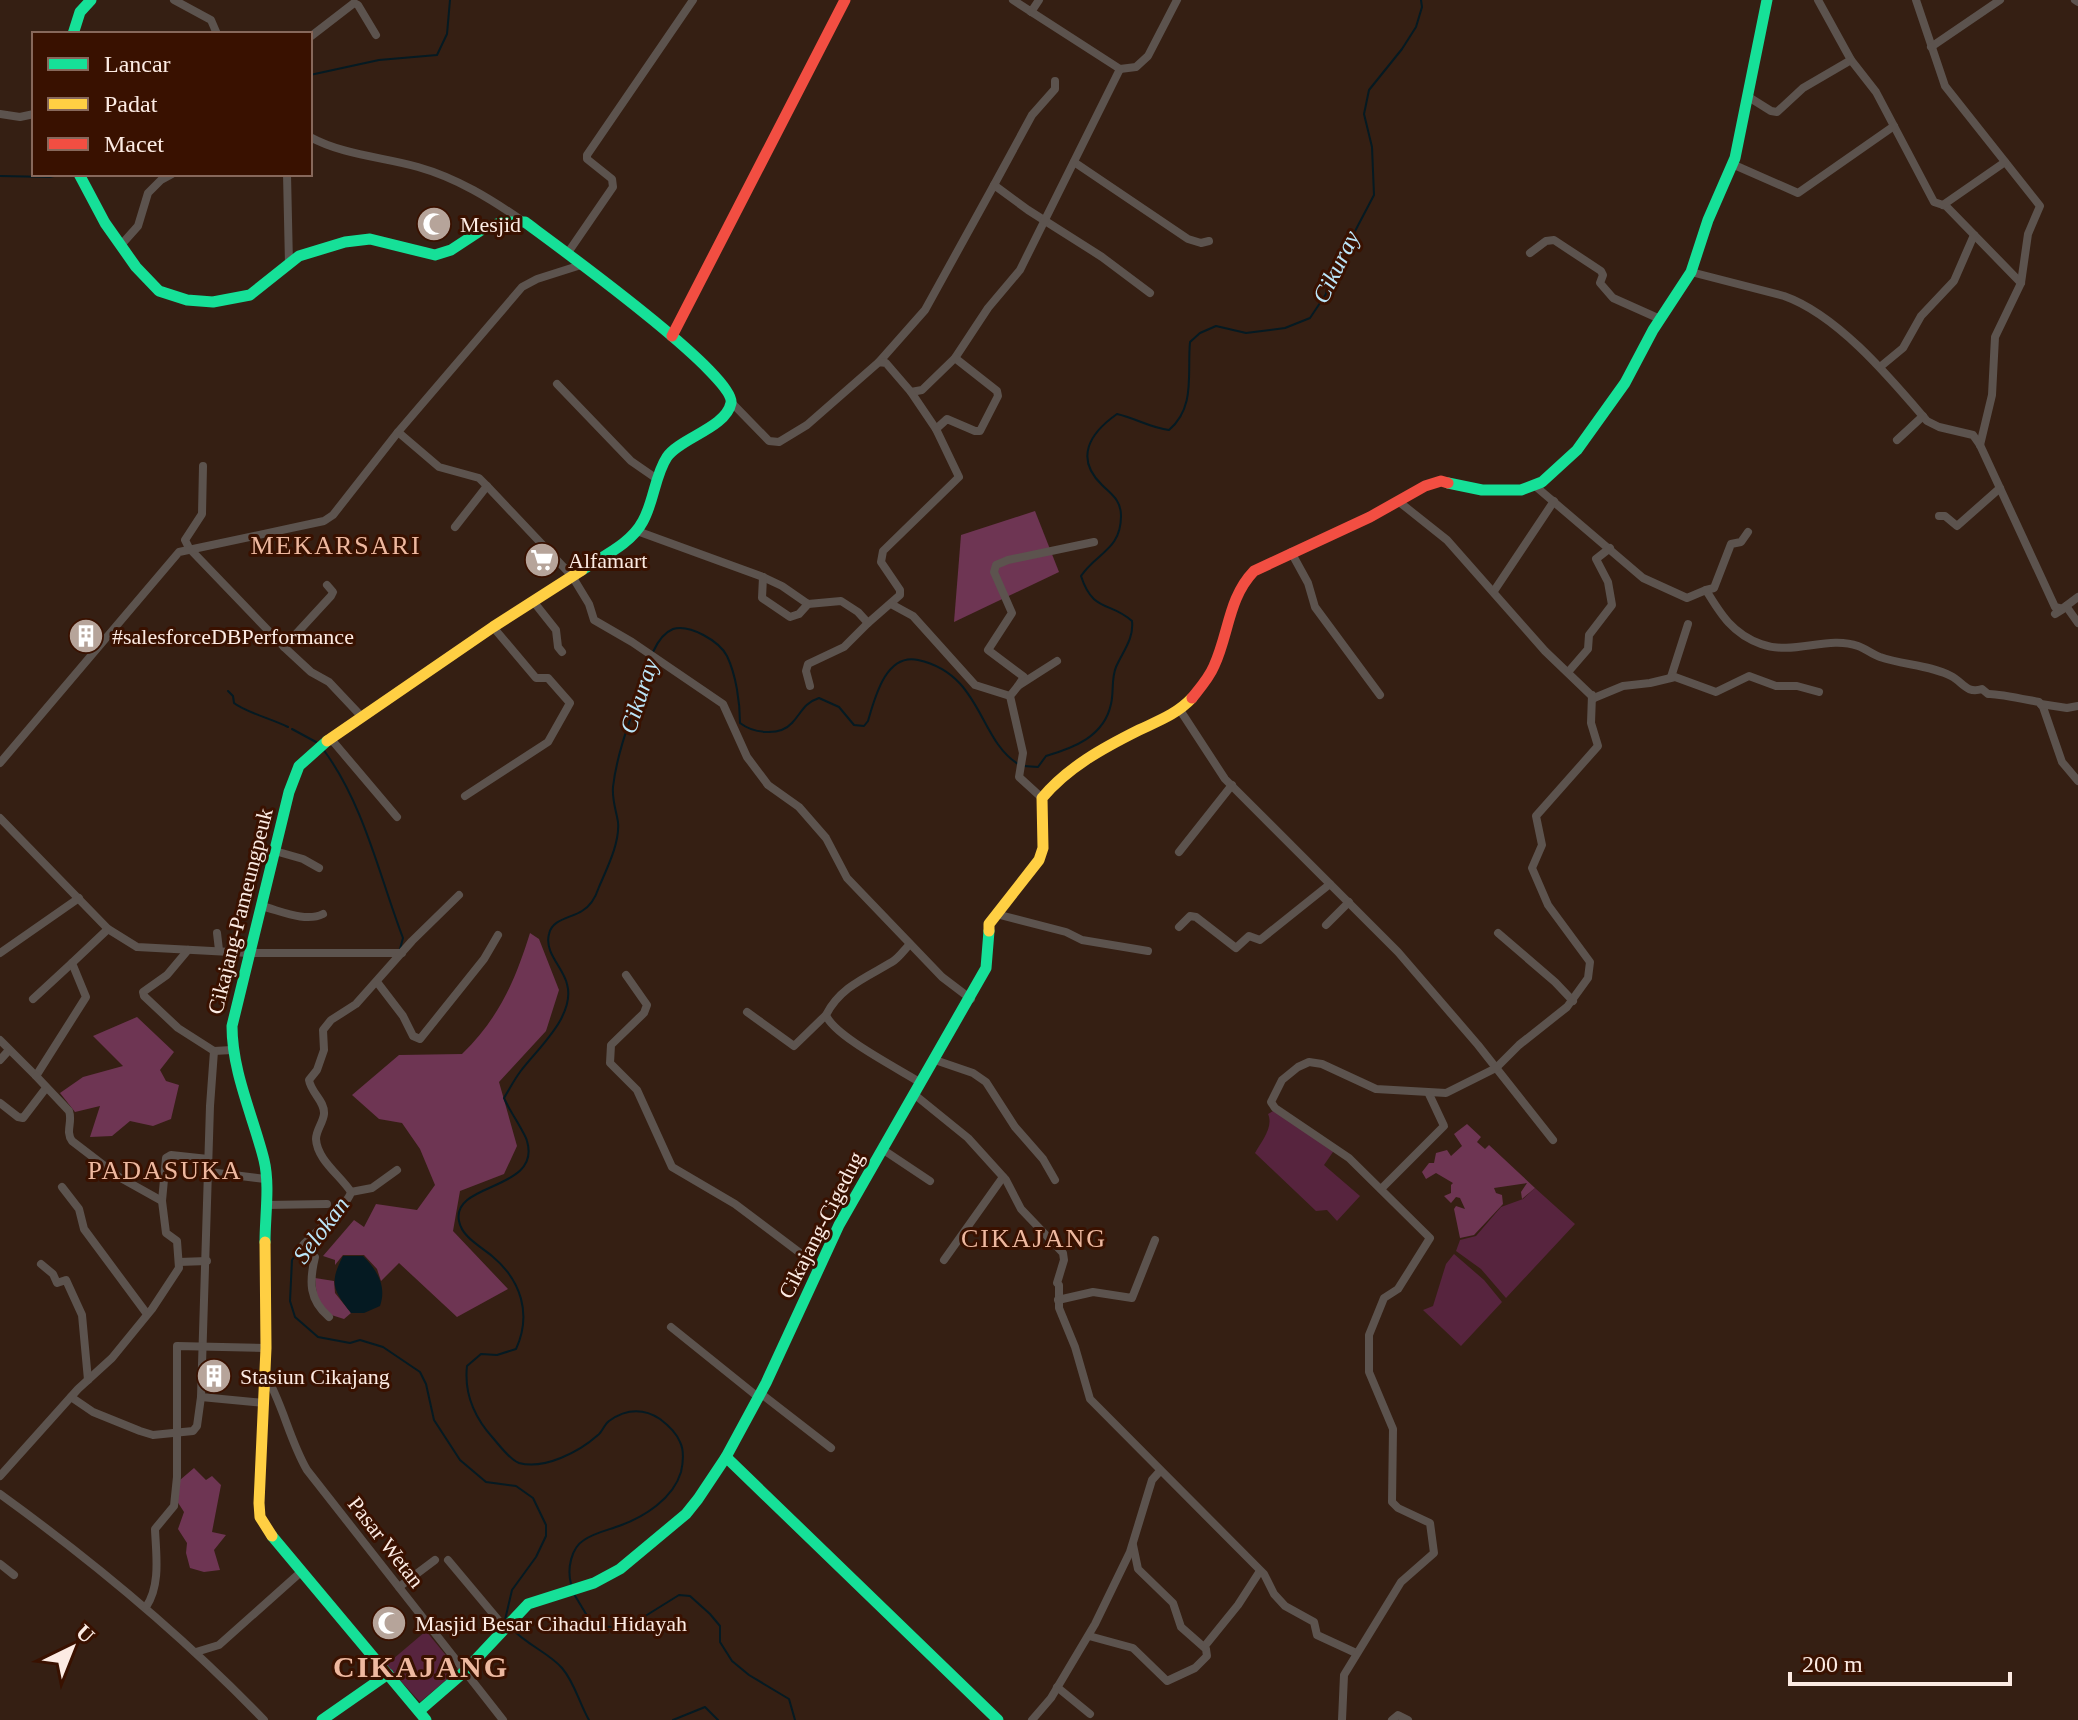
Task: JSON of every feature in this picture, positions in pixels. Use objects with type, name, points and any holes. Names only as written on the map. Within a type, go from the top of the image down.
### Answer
[{"type":"main road","points":[[74,32],[80,12],[91,0]]},
{"type":"main road","points":[[672,336],[845,0]]},
{"type":"main road","points":[[1042,798],[1061,779],[1122,737],[1180,710],[1211,674],[1231,611],[1247,577],[1291,552],[1370,517],[1425,486],[1441,481],[1482,490],[1521,490],[1542,482],[1577,450],[1625,383],[1660,319],[1691,272],[1741,135],[1767,0]]},
{"type":"main road","points":[[81,179],[89,198],[136,267],[159,291],[187,300],[213,302],[250,295],[306,253],[345,242],[370,239],[429,254],[442,254],[486,227],[504,222],[525,222],[672,336],[719,381],[730,396],[728,411],[717,422],[667,456],[637,531]]},
{"type":"main road","name":"Cikajang-Pameungpeuk","points":[[422,1715],[260,1517],[266,1348],[265,1179],[262,1147],[232,1050],[232,1026],[275,851],[297,771],[303,762],[362,717],[493,627],[621,545],[637,531]]},
{"type":"main road","name":"Cikajang-Cigedug","points":[[422,1715],[528,1604],[594,1583],[644,1552],[686,1514],[726,1457],[759,1395],[839,1225],[971,999],[988,963],[989,924],[1039,860],[1043,848],[1042,798]]},
{"type":"main road","points":[[726,1457],[998,1720]]},
{"type":"main road","points":[[322,1720],[388,1674]]},
{"type":"street","points":[[174,0],[205,15],[216,32]]},
{"type":"street","points":[[567,254],[613,187],[612,179],[587,159],[587,155],[693,0]]},
{"type":"street","points":[[1013,0],[1120,69],[1136,67],[1148,56],[1177,0]]},
{"type":"street","points":[[1031,12],[1039,0]]},
{"type":"street","points":[[1818,0],[1851,60],[1876,92],[1934,202],[1943,205],[2021,283]]},
{"type":"street","points":[[1916,0],[1945,86],[2040,206],[2028,234],[2021,283],[1995,337],[1992,395],[1980,445]]},
{"type":"street","points":[[1931,47],[2000,0]]},
{"type":"street","points":[[312,35],[354,3],[376,35]]},
{"type":"street","points":[[1747,96],[1777,112],[1799,91],[1851,60]]},
{"type":"street","points":[[911,392],[922,390],[955,358],[988,308],[1020,270],[1120,69]]},
{"type":"street","points":[[731,402],[769,441],[779,442],[807,425],[879,362],[925,310],[1032,115],[1055,89],[1055,81]]},
{"type":"street","points":[[0,114],[20,117],[32,114]]},
{"type":"street","points":[[1732,164],[1798,193],[1894,126]]},
{"type":"street","points":[[312,138],[342,150],[422,168],[488,196],[525,222]]},
{"type":"street","points":[[1074,162],[1188,239],[1201,243],[1209,241]]},
{"type":"street","points":[[1943,205],[2005,162]]},
{"type":"street","points":[[121,245],[138,226],[148,193],[168,176]]},
{"type":"street","points":[[287,176],[289,264]]},
{"type":"street","points":[[994,185],[1150,293]]},
{"type":"street","points":[[1880,367],[1903,348],[1917,320],[1954,281],[1974,235]]},
{"type":"street","points":[[1530,253],[1546,241],[1554,240],[1601,271],[1600,283],[1613,298],[1660,319]]},
{"type":"street","points":[[0,763],[179,552],[324,521],[333,515],[398,432],[522,287],[581,265]]},
{"type":"street","points":[[1691,272],[1799,302],[1856,343],[1935,426],[1969,433],[1980,445],[2055,607],[2078,623]]},
{"type":"street","points":[[936,429],[947,419],[980,431],[998,396],[997,391],[955,358]]},
{"type":"street","points":[[810,686],[806,671],[808,664],[844,647],[900,595],[900,590],[881,562],[883,551],[959,477],[936,429],[911,392],[886,363],[879,362]]},
{"type":"street","points":[[557,384],[631,461],[657,479]]},
{"type":"street","points":[[1897,440],[1923,416]]},
{"type":"street","points":[[398,432],[439,467],[479,478],[572,576],[589,604],[594,620],[683,675],[723,704],[748,760],[770,788],[795,804],[824,835],[845,876],[942,977],[971,999]]},
{"type":"street","points":[[203,466],[202,514],[185,540],[189,548],[284,647],[311,672],[327,679],[362,717]]},
{"type":"street","points":[[1534,485],[1646,580],[1687,598],[1714,588],[1731,544],[1741,542],[1748,532]]},
{"type":"street","points":[[455,527],[487,486]]},
{"type":"street","points":[[1939,516],[1945,516],[1957,526],[2000,488]]},
{"type":"street","points":[[1342,1720],[1343,1676],[1403,1579],[1429,1560],[1434,1549],[1431,1526],[1427,1520],[1398,1508],[1392,1502],[1393,1429],[1368,1365],[1369,1335],[1384,1298],[1398,1289],[1430,1238],[1346,1155],[1275,1108],[1271,1102],[1274,1092],[1303,1063],[1316,1062],[1372,1088],[1446,1093],[1496,1068],[1515,1048],[1573,1001],[1588,978],[1590,962],[1548,905],[1532,868],[1542,845],[1536,816],[1598,746],[1591,718],[1593,696],[1545,651],[1443,536],[1398,501]]},
{"type":"street","points":[[1494,591],[1554,501]]},
{"type":"street","points":[[637,531],[763,577],[808,604],[841,601],[868,623]]},
{"type":"street","points":[[1042,798],[1021,781],[1010,696],[1024,677],[988,650],[1012,613],[994,572],[996,565],[1008,560],[1094,542]]},
{"type":"street","points":[[1569,671],[1588,649],[1589,635],[1612,605],[1608,582],[1596,559],[1610,548]]},
{"type":"street","points":[[1291,552],[1308,583],[1315,607],[1380,695]]},
{"type":"street","points":[[763,577],[762,598],[790,617],[799,614],[808,604]]},
{"type":"street","points":[[284,647],[331,596],[333,592],[327,585]]},
{"type":"street","points":[[1706,590],[1732,628],[1763,645],[1785,650],[1811,645],[1853,645],[1880,657],[1951,676],[1962,687],[1971,690],[1982,689],[1988,694],[1997,693],[2067,708],[2078,706]]},
{"type":"street","points":[[2061,609],[2078,597]]},
{"type":"street","points":[[533,601],[556,630],[558,647],[562,652]]},
{"type":"street","points":[[891,604],[913,616],[975,685],[1010,696]]},
{"type":"street","points":[[1671,677],[1688,624]]},
{"type":"street","points":[[465,796],[548,742],[570,703],[548,678],[536,678],[493,627]]},
{"type":"street","points":[[1018,686],[1057,661]]},
{"type":"street","points":[[1593,696],[1623,686],[1671,677],[1682,678],[1716,692],[1749,676],[1776,686],[1797,686],[1819,692]]},
{"type":"street","points":[[2041,704],[2062,762],[2078,781]]},
{"type":"street","points":[[1180,710],[1232,785],[1398,952],[1553,1140]]},
{"type":"street","points":[[325,743],[397,817]]},
{"type":"street","points":[[1179,852],[1232,785]]},
{"type":"street","points":[[0,818],[108,929],[137,947],[249,953],[398,953]]},
{"type":"street","points":[[275,851],[303,859],[319,868]]},
{"type":"street","points":[[1179,927],[1187,917],[1196,917],[1236,948],[1249,936],[1260,940],[1330,884]]},
{"type":"street","points":[[329,1317],[313,1300],[311,1274],[315,1257],[303,1245],[329,1217],[349,1202],[351,1192],[327,1164],[316,1139],[324,1114],[320,1101],[310,1090],[309,1080],[317,1070],[324,1050],[323,1030],[331,1020],[356,1004],[398,953],[459,895]]},
{"type":"street","points":[[0,953],[79,898]]},
{"type":"street","points":[[1326,925],[1349,902]]},
{"type":"street","points":[[261,906],[306,917],[323,914]]},
{"type":"street","points":[[996,914],[1066,932],[1082,940],[1148,951]]},
{"type":"street","points":[[33,999],[108,929]]},
{"type":"street","points":[[217,933],[219,950]]},
{"type":"street","points":[[1498,933],[1573,1001]]},
{"type":"street","points":[[377,982],[403,1016],[413,1036],[420,1039],[484,959],[498,935]]},
{"type":"street","points":[[747,1012],[794,1046],[857,980],[893,961],[910,944]]},
{"type":"street","points":[[188,950],[167,975],[143,992],[144,996],[178,1028],[214,1051],[232,1050]]},
{"type":"street","points":[[36,1076],[86,997],[72,963]]},
{"type":"street","points":[[626,975],[646,1000],[647,1009],[611,1045],[610,1063],[637,1090],[669,1164],[735,1204],[820,1268]]},
{"type":"street","points":[[826,1015],[853,1042],[921,1083]]},
{"type":"street","points":[[0,1040],[69,1111],[68,1133],[72,1141],[119,1177],[162,1201]]},
{"type":"street","points":[[0,1060],[9,1050]]},
{"type":"street","points":[[71,1397],[93,1412],[153,1435],[195,1429],[201,1397],[204,1346],[214,1051]]},
{"type":"street","points":[[935,1060],[973,1073],[986,1082],[1055,1180]]},
{"type":"street","points":[[0,1103],[23,1118],[46,1088]]},
{"type":"street","points":[[1381,1189],[1444,1126],[1429,1094]]},
{"type":"street","points":[[915,1095],[968,1138],[1003,1177],[1017,1205],[1065,1256],[1057,1283],[1058,1300],[1075,1347],[1087,1395],[1260,1571],[1285,1606],[1314,1622],[1317,1635],[1356,1653]]},
{"type":"street","points":[[882,1149],[930,1181]]},
{"type":"street","points":[[0,1476],[71,1397],[112,1358],[178,1272],[177,1241],[166,1233],[162,1201],[164,1162],[168,1156],[208,1159]]},
{"type":"street","points":[[351,1192],[372,1188],[397,1170]]},
{"type":"street","points":[[209,1172],[265,1179]]},
{"type":"street","points":[[944,1260],[1003,1177]]},
{"type":"street","points":[[62,1187],[79,1209],[84,1229],[147,1314]]},
{"type":"street","points":[[266,1205],[327,1204]]},
{"type":"street","points":[[1058,1300],[1093,1292],[1132,1298],[1155,1240]]},
{"type":"street","points":[[179,1262],[207,1261]]},
{"type":"street","points":[[41,1264],[52,1272],[57,1283],[66,1280],[81,1312],[88,1380]]},
{"type":"street","points":[[671,1327],[831,1448]]},
{"type":"street","points":[[146,1607],[153,1592],[157,1552],[155,1529],[174,1506],[177,1477],[176,1349],[181,1346],[266,1348]]},
{"type":"street","name":"Pasar Wetan","points":[[265,1373],[276,1391],[291,1439],[307,1470],[503,1720]]},
{"type":"street","points":[[201,1397],[264,1403]]},
{"type":"street","points":[[1032,1720],[1089,1636],[1133,1544],[1152,1480],[1160,1471]]},
{"type":"street","points":[[0,1494],[146,1607],[264,1720]]},
{"type":"street","points":[[1089,1636],[1133,1648],[1167,1681],[1201,1663],[1207,1654],[1204,1647],[1181,1627],[1173,1603],[1138,1569],[1133,1544]]},
{"type":"street","points":[[399,1587],[435,1560]]},
{"type":"street","points":[[448,1560],[508,1626]]},
{"type":"street","points":[[0,1564],[14,1575]]},
{"type":"street","points":[[196,1652],[219,1645],[302,1571]]},
{"type":"street","points":[[1204,1647],[1238,1605],[1260,1571]]},
{"type":"street","points":[[1057,1687],[1090,1714]]},
{"type":"street","points":[[1392,1720],[1398,1715],[1408,1720]]},
{"type":"shaded area","points":[[1035,511],[1059,572],[954,622],[961,535]]},
{"type":"shaded area","points":[[530,933],[539,939],[559,990],[546,1031],[499,1082],[517,1146],[504,1174],[460,1191],[453,1231],[508,1289],[457,1317],[399,1263],[381,1281],[377,1269],[364,1255],[343,1255],[335,1265],[335,1260],[323,1256],[354,1220],[364,1227],[376,1204],[417,1210],[435,1185],[420,1149],[402,1123],[379,1119],[352,1095],[399,1055],[462,1054],[496,1013]]},
{"type":"shaded area","points":[[137,1017],[174,1052],[160,1070],[166,1081],[179,1085],[171,1119],[153,1126],[130,1121],[112,1136],[90,1137],[100,1106],[75,1112],[60,1093],[83,1077],[123,1066],[93,1036]]},
{"type":"shaded area","points":[[1275,1110],[1335,1149],[1324,1165],[1360,1196],[1337,1221],[1327,1210],[1316,1211],[1255,1153],[1268,1129],[1268,1114]]},
{"type":"shaded area","points":[[1467,1124],[1481,1137],[1477,1142],[1485,1149],[1489,1145],[1535,1188],[1522,1199],[1521,1192],[1527,1183],[1494,1188],[1496,1193],[1502,1195],[1503,1204],[1474,1235],[1460,1238],[1454,1209],[1456,1206],[1465,1209],[1460,1198],[1456,1197],[1451,1203],[1444,1196],[1451,1193],[1453,1183],[1436,1173],[1426,1179],[1422,1172],[1429,1163],[1434,1163],[1436,1153],[1447,1150],[1451,1156],[1462,1146],[1454,1134]]},
{"type":"shaded area","points":[[1535,1188],[1575,1224],[1506,1298],[1481,1269],[1456,1251],[1460,1240],[1476,1236],[1501,1207],[1523,1199]]},
{"type":"shaded area","points":[[1454,1254],[1484,1280],[1502,1302],[1461,1346],[1423,1310],[1433,1306],[1446,1264]]},
{"type":"shaded area","points":[[315,1278],[334,1281],[335,1293],[351,1313],[344,1319],[325,1313],[317,1298]]},
{"type":"shaded area","points":[[194,1468],[206,1480],[212,1476],[221,1485],[212,1532],[226,1535],[214,1550],[220,1570],[204,1572],[190,1568],[187,1543],[178,1529],[184,1512],[175,1498],[180,1480]]},
{"type":"shaded area","points":[[426,1631],[458,1670],[420,1702],[386,1665]]},
{"type":"water","points":[[343,1256],[363,1256],[373,1267],[381,1285],[380,1306],[364,1313],[351,1313],[345,1305],[335,1286]]},
{"type":"waterway","points":[[312,75],[379,60],[437,55],[447,34],[450,0]]},
{"type":"waterway","name":"Cikuray","points":[[1024,766],[1038,767],[1046,756],[1077,745],[1102,725],[1111,704],[1114,672],[1131,634],[1132,621],[1091,596],[1081,576],[1112,544],[1120,527],[1121,516],[1118,502],[1093,475],[1089,465],[1087,456],[1093,438],[1117,414],[1169,430],[1178,421],[1187,400],[1190,342],[1200,333],[1216,326],[1246,333],[1285,328],[1310,318],[1326,294],[1330,268],[1353,235],[1374,195],[1372,147],[1364,114],[1369,90],[1416,27],[1421,0]]},
{"type":"waterway","points":[[0,176],[54,176]]},
{"type":"waterway","name":"Cikuray","points":[[653,652],[666,633],[673,629],[695,631],[711,640],[723,650],[730,663],[737,689],[740,723],[766,732],[787,727],[807,705],[819,698],[839,707],[854,725],[864,726],[878,689],[890,670],[898,663],[918,660],[939,667],[955,679],[967,692],[994,739],[1018,764]]},
{"type":"waterway","name":"Cikuray","points":[[571,1584],[571,1559],[580,1544],[592,1535],[638,1518],[671,1491],[681,1472],[681,1445],[674,1432],[660,1419],[634,1411],[609,1421],[590,1441],[550,1462],[529,1465],[509,1456],[476,1414],[467,1386],[467,1366],[481,1354],[497,1355],[516,1349],[523,1323],[521,1298],[502,1265],[461,1227],[460,1208],[468,1199],[510,1178],[522,1169],[528,1157],[526,1137],[504,1098],[520,1072],[561,1020],[566,1008],[567,984],[551,954],[549,934],[558,922],[591,904],[612,855],[618,830],[613,792],[616,771],[651,658]]},
{"type":"waterway","name":"Selokan","points":[[228,691],[234,703],[288,727]]},
{"type":"waterway","name":"Selokan","points":[[292,729],[316,742]]},
{"type":"waterway","name":"Selokan","points":[[323,749],[360,816],[403,938],[400,949]]},
{"type":"waterway","name":"Selokan","points":[[300,1249],[292,1260],[290,1301],[295,1317],[318,1337],[350,1343],[360,1340],[383,1347],[420,1372],[434,1420],[460,1460],[486,1482],[516,1486],[533,1498],[546,1525],[546,1536],[536,1557],[512,1590],[505,1620]]},
{"type":"waterway","name":"Cikuray","points":[[574,1594],[597,1626],[626,1628],[679,1595],[690,1596],[720,1626],[720,1642],[732,1661],[789,1699],[795,1720]]},
{"type":"waterway","name":"Selokan","points":[[511,1628],[562,1668],[589,1720]]},
{"type":"waterway","name":"Selokan","points":[[673,1720],[705,1707],[718,1720]]},
{"type":"traffic: fast","points":[[74,32],[80,12],[91,0]]},
{"type":"traffic: fast","points":[[1448,483],[1482,490],[1521,490],[1542,482],[1577,450],[1625,383],[1653,330],[1691,272],[1708,220],[1735,158],[1767,0]]},
{"type":"traffic: fast","points":[[80,176],[105,223],[136,267],[159,291],[187,300],[213,302],[250,295],[299,256],[345,242],[370,239],[435,255],[451,250],[486,227],[504,222],[525,222],[604,281],[705,366],[725,388],[731,403],[721,419],[667,457],[638,529],[616,549],[582,570]]},
{"type":"traffic: fast","points":[[265,1242],[266,1170],[239,1077],[232,1026],[289,792],[299,766],[327,741]]},
{"type":"traffic: fast","points":[[419,1711],[464,1672],[528,1604],[594,1583],[620,1569],[686,1514],[698,1499],[726,1457],[766,1383],[839,1225],[986,968],[989,931]]},
{"type":"traffic: fast","points":[[726,1457],[998,1720]]},
{"type":"traffic: fast","points":[[272,1536],[426,1720]]},
{"type":"traffic: fast","points":[[322,1720],[388,1674]]},
{"type":"traffic: slow","points":[[327,741],[582,570]]},
{"type":"traffic: slow","points":[[989,931],[989,924],[1039,860],[1043,848],[1042,798],[1087,759],[1174,713],[1192,698]]},
{"type":"traffic: slow","points":[[265,1242],[266,1348],[259,1503],[260,1517],[272,1536]]},
{"type":"traffic: jam","points":[[672,336],[845,0]]},
{"type":"traffic: jam","points":[[1192,698],[1212,670],[1234,604],[1254,571],[1370,517],[1425,486],[1441,481],[1448,483]]},
{"type":"place","name":"Mesjid","points":[[434,224]]},
{"type":"place","name":"Alfamart","points":[[542,560]]},
{"type":"place","name":"#salesforceDBPerformance","points":[[86,636]]},
{"type":"place","name":"Stasiun Cikajang","points":[[214,1376]]},
{"type":"place","name":"Masjid Besar Cihadul Hidayah","points":[[389,1623]]},
{"type":"district","name":"MEKARSARI","points":[[336,545]]},
{"type":"district","name":"PADASUKA","points":[[165,1170]]},
{"type":"district","name":"CIKAJANG","points":[[1034,1238]]},
{"type":"district","name":"CIKAJANG","points":[[421,1666]]}]
